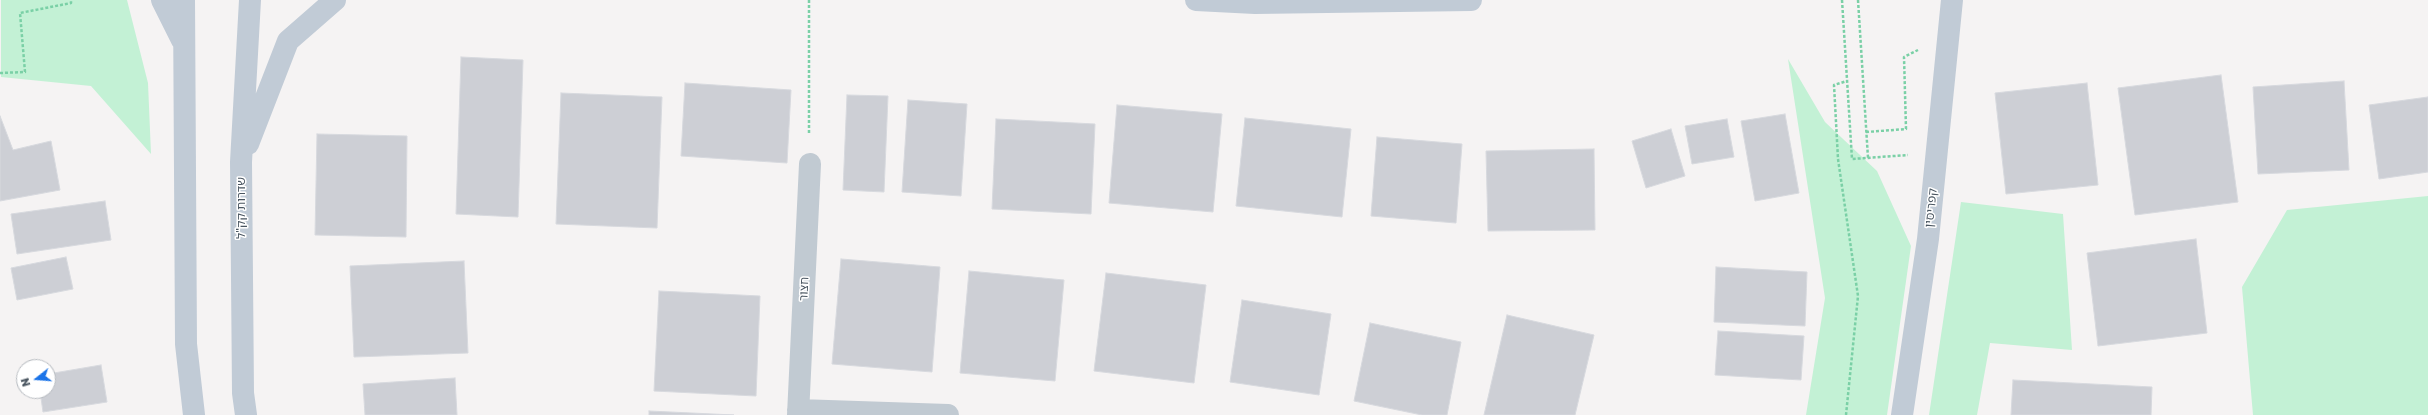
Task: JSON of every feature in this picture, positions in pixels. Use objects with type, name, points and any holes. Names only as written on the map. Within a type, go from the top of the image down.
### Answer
[{"type":"main road","points":[[162,0],[183,42]]},
{"type":"main road","points":[[184,0],[183,42],[186,344],[194,415]]},
{"type":"main road","name":"שדרות קק\"ל","points":[[246,415],[243,393],[241,162],[250,0]]},
{"type":"main road","points":[[241,162],[288,41],[335,0]]},
{"type":"main road","points":[[1196,0],[1255,3],[1471,0]]},
{"type":"main road","name":"קפריסין","points":[[1902,415],[1928,239],[1952,0]]},
{"type":"street","name":"חצור","points":[[798,413],[810,164]]},
{"type":"street","points":[[798,413],[948,415]]},
{"type":"path","points":[[0,73],[26,72],[20,13],[71,3],[71,0]]},
{"type":"path","points":[[809,0],[810,164]]},
{"type":"path","points":[[1842,0],[1852,159],[1936,153]]},
{"type":"path","points":[[1858,0],[1868,158]]},
{"type":"path","points":[[1866,132],[1906,129],[1904,57]]},
{"type":"path","points":[[1846,415],[1858,296],[1838,159],[1834,85],[1847,81]]},
{"type":"green space","points":[[1,0],[127,0],[148,83],[151,154],[91,86],[1,77]]},
{"type":"green space","points":[[1788,59],[1825,122],[1877,171],[1911,246],[1887,415],[1806,415],[1825,298]]},
{"type":"green space","points":[[2428,196],[2428,415],[2253,415],[2242,287],[2287,210]]},
{"type":"green space","points":[[1961,202],[2063,214],[2072,350],[1990,343],[1977,415],[1929,415]]},
{"type":"building","points":[[461,57],[523,60],[518,217],[456,214]]},
{"type":"building","points":[[2221,75],[2238,202],[2135,215],[2118,88]]},
{"type":"building","points":[[2344,81],[2349,170],[2258,174],[2253,87]]},
{"type":"building","points":[[685,83],[791,90],[787,163],[681,156]]},
{"type":"building","points":[[2087,83],[2098,185],[2006,194],[1995,93]]},
{"type":"building","points":[[561,93],[662,97],[657,228],[556,224]]},
{"type":"building","points":[[847,95],[888,96],[884,192],[843,190]]},
{"type":"building","points":[[2428,97],[2428,172],[2379,179],[2369,105]]},
{"type":"building","points":[[908,100],[967,104],[961,196],[902,192]]},
{"type":"building","points":[[1117,105],[1222,114],[1213,212],[1109,203]]},
{"type":"building","points":[[1785,114],[1799,193],[1755,201],[1741,121]]},
{"type":"building","points":[[0,116],[13,150],[51,141],[60,190],[0,201]]},
{"type":"building","points":[[1245,118],[1351,129],[1342,217],[1236,206]]},
{"type":"building","points":[[996,119],[1095,124],[1091,214],[992,209]]},
{"type":"building","points":[[1727,119],[1734,157],[1692,164],[1685,126]]},
{"type":"building","points":[[1671,129],[1685,176],[1646,188],[1632,141]]},
{"type":"building","points":[[317,134],[407,136],[406,237],[315,235]]},
{"type":"building","points":[[1377,137],[1462,144],[1456,223],[1371,216]]},
{"type":"building","points":[[1594,149],[1595,230],[1488,231],[1486,151]]},
{"type":"building","points":[[105,201],[111,240],[17,254],[11,214]]},
{"type":"building","points":[[2196,239],[2207,333],[2098,346],[2087,253]]},
{"type":"building","points":[[66,257],[73,289],[17,300],[11,268]]},
{"type":"building","points":[[841,259],[940,267],[932,372],[832,364]]},
{"type":"building","points":[[464,261],[468,353],[354,357],[350,266]]},
{"type":"building","points":[[1716,267],[1807,272],[1805,326],[1714,322]]},
{"type":"building","points":[[969,271],[1064,280],[1055,381],[960,373]]},
{"type":"building","points":[[1106,273],[1206,285],[1194,383],[1094,371]]},
{"type":"building","points":[[659,291],[760,296],[756,396],[654,391]]},
{"type":"building","points":[[1242,300],[1331,314],[1319,395],[1230,382]]},
{"type":"building","points":[[1507,315],[1594,335],[1575,415],[1484,415]]},
{"type":"building","points":[[1370,323],[1461,342],[1447,415],[1422,415],[1354,401]]},
{"type":"building","points":[[1718,331],[1804,336],[1801,380],[1715,375]]},
{"type":"building","points":[[101,365],[107,402],[43,412],[41,399],[56,399],[56,373]]},
{"type":"building","points":[[455,378],[457,415],[365,415],[363,384]]},
{"type":"building","points":[[2013,380],[2152,387],[2151,415],[2011,415]]},
{"type":"building","points":[[649,411],[734,415],[649,415]]}]
